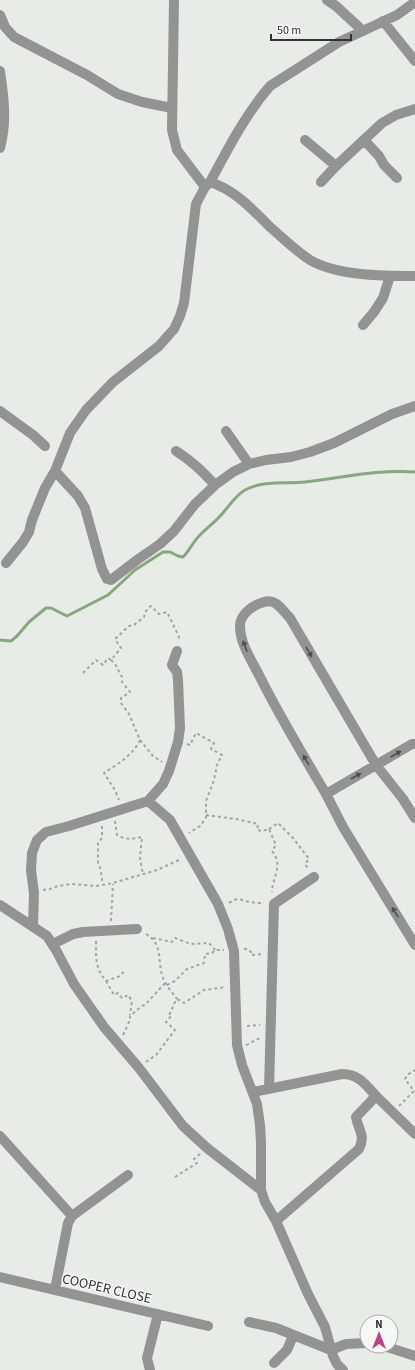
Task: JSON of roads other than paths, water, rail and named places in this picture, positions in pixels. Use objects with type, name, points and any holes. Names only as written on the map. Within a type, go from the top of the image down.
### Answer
[{"type":"street","points":[[173,0],[172,130],[177,150],[207,184],[222,186],[244,201],[272,228],[311,260],[337,270],[390,276],[415,276]]},
{"type":"street","points":[[327,0],[336,6],[363,31]]},
{"type":"street","points":[[6,563],[29,532],[32,520],[45,488],[55,471],[70,433],[86,410],[113,382],[159,346],[174,329],[184,303],[196,204],[241,126],[262,95],[270,86],[339,42],[397,15],[413,2]]},
{"type":"street","points":[[0,15],[2,30],[87,75],[118,94],[142,102],[172,108]]},
{"type":"street","points":[[383,22],[415,61]]},
{"type":"street","points":[[0,71],[5,120],[0,148]]},
{"type":"street","points":[[321,182],[336,166],[382,124],[396,115],[415,109]]},
{"type":"street","points":[[305,140],[336,166]]},
{"type":"street","points":[[364,140],[379,156],[384,165],[397,178]]},
{"type":"street","points":[[363,325],[383,298],[390,276]]},
{"type":"street","points":[[55,471],[78,496],[85,508],[102,569],[106,578],[111,580],[160,544],[174,531],[195,504],[215,485],[233,472],[249,464],[291,457],[310,452],[392,414],[415,406]]},
{"type":"street","points":[[0,411],[45,446]]},
{"type":"street","points":[[226,431],[249,464]]},
{"type":"street","points":[[176,451],[189,459],[215,485]]},
{"type":"street","points":[[415,818],[403,799],[376,765],[290,618],[277,603],[269,600],[260,603],[247,611],[241,618],[240,625],[245,648],[343,827],[415,945]]},
{"type":"street","points":[[33,926],[34,893],[31,870],[32,853],[37,840],[46,832],[148,801],[163,784],[170,771],[178,742],[180,728],[178,672],[172,665],[177,651]]},
{"type":"street","points":[[326,794],[415,744]]},
{"type":"street","points":[[148,801],[170,820],[218,904],[228,928],[234,950],[237,1045],[242,1066],[257,1104],[261,1137],[261,1190],[265,1202],[276,1221],[308,1294],[325,1327],[331,1350],[337,1364],[343,1370]]},
{"type":"street","points":[[269,1089],[270,1038],[272,1025],[274,904],[314,877]]},
{"type":"street","points":[[0,905],[47,936],[74,984],[104,1027],[183,1126],[207,1148],[261,1190]]},
{"type":"street","points":[[52,944],[73,934],[83,932],[137,929]]},
{"type":"street","points":[[253,1092],[342,1074],[353,1075],[362,1081],[415,1134]]},
{"type":"street","points":[[276,1221],[359,1149],[362,1137],[356,1117],[376,1096]]},
{"type":"street","points":[[0,1136],[72,1216]]},
{"type":"street","points":[[55,1290],[68,1223],[72,1216],[128,1175]]},
{"type":"street","name":"COOPER CLOSE","points":[[0,1277],[208,1326]]},
{"type":"street","points":[[150,1370],[147,1358],[158,1314]]},
{"type":"street","points":[[249,1322],[276,1328],[331,1350],[346,1344],[359,1343]]},
{"type":"street","points":[[274,1363],[287,1350],[293,1336]]},
{"type":"street","points":[[399,1351],[415,1356]]},
{"type":"waterway","points":[[0,640],[11,641],[29,622],[46,608],[51,608],[67,616],[108,595],[135,570],[163,552],[170,552],[183,557],[198,538],[235,498],[241,492],[252,487],[267,484],[305,482],[374,473],[401,471],[415,472]]}]
